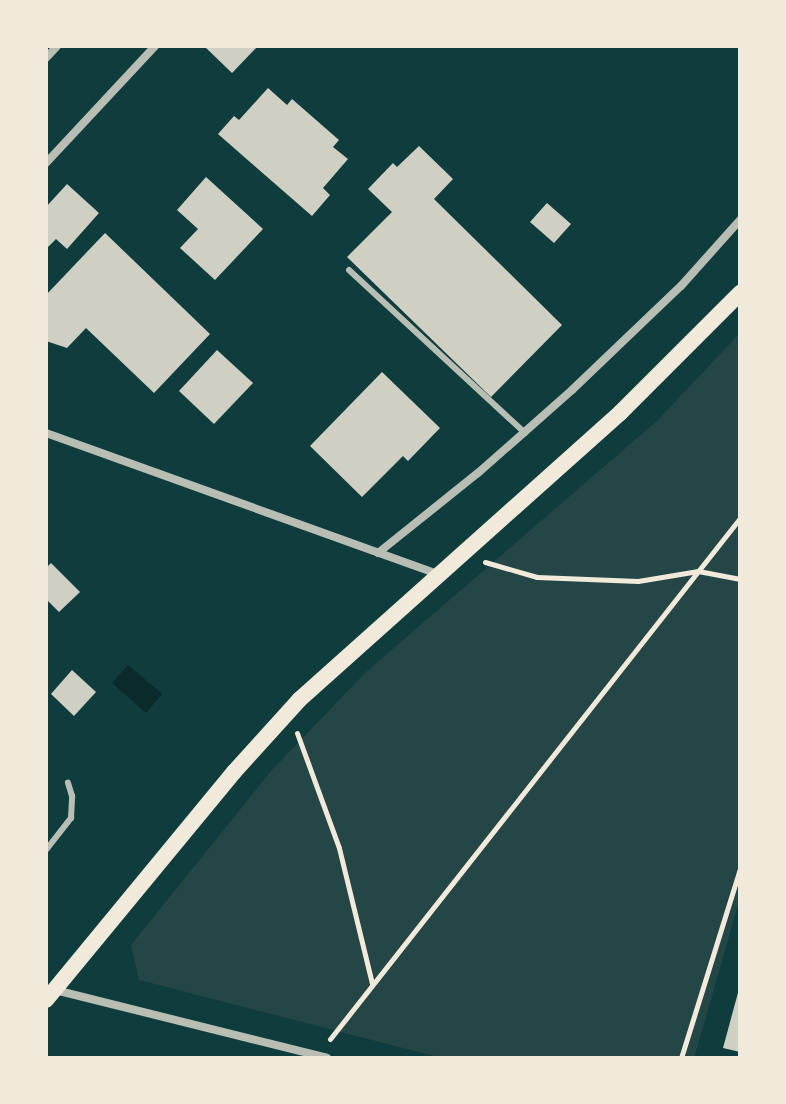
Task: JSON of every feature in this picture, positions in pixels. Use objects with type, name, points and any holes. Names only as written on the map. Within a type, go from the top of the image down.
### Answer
[{"type":"main road","points":[[50,995],[288,712],[620,413],[740,293]]},
{"type":"street","points":[[46,58],[57,46]]},
{"type":"street","points":[[46,163],[155,46]]},
{"type":"street","points":[[378,553],[525,433],[671,296],[740,220]]},
{"type":"street","points":[[46,433],[438,574]]},
{"type":"street","points":[[50,995],[327,1058]]},
{"type":"lane","points":[[349,270],[525,433]]},
{"type":"lane","points":[[46,850],[71,818],[72,796],[68,783]]},
{"type":"path","points":[[317,1055],[740,518]]},
{"type":"path","points":[[459,555],[537,577],[638,581],[698,571],[740,579]]},
{"type":"path","points":[[288,712],[313,770],[339,848],[373,984]]},
{"type":"path","points":[[681,1058],[740,868]]},
{"type":"shaded area","points":[[740,333],[740,898],[694,1058],[442,1058],[139,980],[131,945],[271,771],[366,672],[658,420]]},
{"type":"shaded area","points":[[128,665],[162,694],[146,713],[112,683]]},
{"type":"building","points":[[204,46],[258,46],[232,73]]},
{"type":"building","points":[[268,88],[287,105],[292,99],[339,140],[333,147],[348,159],[323,188],[330,195],[312,216],[218,134],[234,116],[239,120]]},
{"type":"building","points":[[419,146],[453,179],[434,199],[562,325],[491,397],[347,257],[392,212],[368,189],[393,163],[397,167]]},
{"type":"building","points":[[206,177],[263,229],[215,280],[180,248],[198,229],[177,210]]},
{"type":"building","points":[[67,184],[99,213],[67,249],[56,239],[46,249],[46,207]]},
{"type":"building","points":[[547,203],[571,224],[554,243],[530,222]]},
{"type":"building","points":[[105,233],[210,334],[154,393],[86,328],[67,348],[46,341],[46,295]]},
{"type":"building","points":[[217,350],[253,383],[214,424],[179,391]]},
{"type":"building","points":[[382,372],[440,428],[408,461],[403,456],[362,497],[310,446]]},
{"type":"building","points":[[51,563],[80,592],[59,612],[46,599],[46,568]]},
{"type":"building","points":[[72,670],[96,692],[74,716],[51,694]]},
{"type":"building","points":[[740,989],[740,1052],[723,1048]]}]
